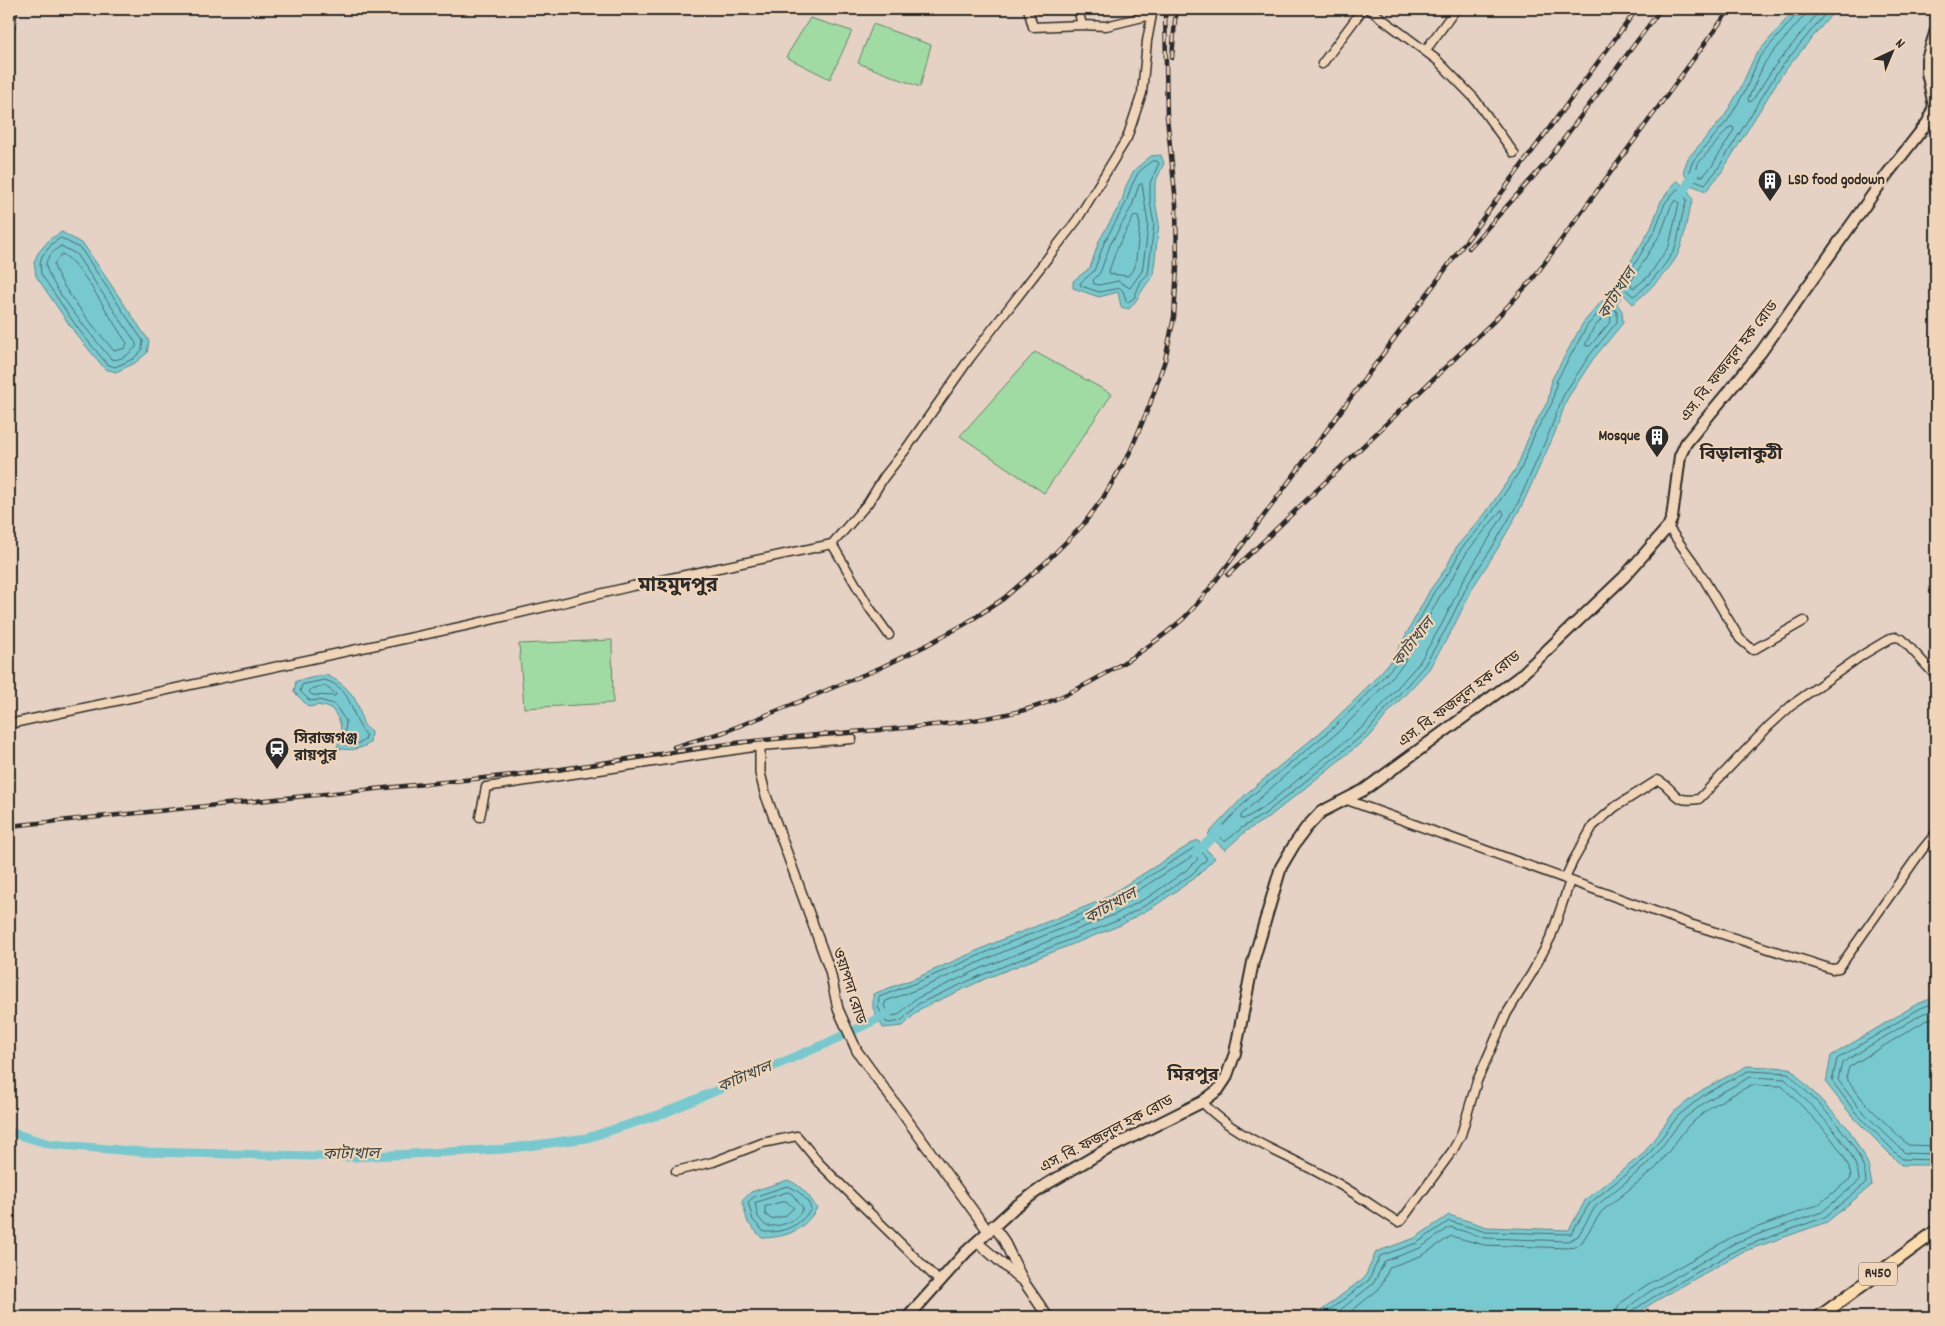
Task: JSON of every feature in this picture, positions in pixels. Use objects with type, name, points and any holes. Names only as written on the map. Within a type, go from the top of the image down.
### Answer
[{"type":"main road","name":"এস. বি. ফজলুল হক রোড","points":[[908,1317],[977,1242],[1015,1207],[1047,1184],[1102,1152],[1202,1102],[1218,1090],[1226,1078],[1236,1053],[1253,962],[1281,867],[1294,845],[1321,812],[1347,800],[1382,777],[1519,677],[1624,577],[1668,526],[1672,518],[1680,456],[1686,443],[1761,352],[1876,189],[1928,122],[1934,106],[1928,72],[1932,60],[1936,30]]},
{"type":"main road","name":"R450","points":[[1820,1317],[1936,1230]]},
{"type":"street","points":[[9,32],[13,9]]},
{"type":"street","points":[[9,724],[470,625],[633,586],[832,544],[868,503],[884,477],[906,450],[970,358],[1077,220],[1128,138],[1142,93],[1152,12],[1106,26],[1032,27],[1028,9]]},
{"type":"street","points":[[1078,9],[1082,25]]},
{"type":"street","points":[[1322,64],[1363,9]]},
{"type":"street","points":[[1369,9],[1437,60],[1474,98],[1514,153]]},
{"type":"street","points":[[1425,51],[1456,9]]},
{"type":"street","points":[[1668,526],[1696,566],[1740,639],[1747,647],[1753,650],[1804,621]]},
{"type":"street","points":[[832,544],[869,607],[889,635]]},
{"type":"street","points":[[1202,1102],[1213,1114],[1236,1131],[1326,1177],[1398,1222],[1401,1221],[1453,1150],[1461,1135],[1477,1081],[1507,1013],[1532,973],[1551,937],[1573,861],[1593,826],[1615,807],[1658,780],[1678,798],[1688,800],[1699,798],[1793,704],[1864,654],[1891,638],[1897,637],[1902,639],[1936,676]]},
{"type":"street","points":[[480,818],[486,786],[760,746],[852,739]]},
{"type":"street","name":"ওয়াপদা রোড","points":[[760,746],[760,773],[764,788],[830,971],[838,1009],[857,1051],[991,1228],[1003,1240],[1024,1282],[1048,1317]]},
{"type":"street","points":[[1347,800],[1700,927],[1832,969],[1839,968],[1936,833]]},
{"type":"street","points":[[676,1171],[713,1162],[762,1143],[797,1136],[820,1163],[940,1282]]},
{"type":"street","name":"ওয়াপদা রোড","points":[[977,1242],[1024,1282]]},
{"type":"green space","points":[[810,18],[852,31],[830,79],[786,57]]},
{"type":"green space","points":[[873,24],[931,45],[920,87],[858,63]]},
{"type":"green space","points":[[1035,352],[1112,394],[1044,493],[960,436]]},
{"type":"green space","points":[[612,640],[613,703],[524,708],[519,644]]},
{"type":"water","points":[[1795,9],[1836,9],[1782,74],[1721,173],[1706,191],[1691,185],[1683,172],[1688,158],[1724,117],[1740,89],[1755,56]]},
{"type":"water","points":[[1161,155],[1164,163],[1155,183],[1155,201],[1159,223],[1153,277],[1129,309],[1121,307],[1118,292],[1099,297],[1073,288],[1073,281],[1090,268],[1099,241],[1122,201],[1126,186],[1134,170],[1151,156]]},
{"type":"water","points":[[1677,180],[1689,192],[1693,200],[1680,249],[1667,271],[1633,304],[1616,286],[1651,228],[1661,201]]},
{"type":"water","points":[[62,232],[84,245],[149,341],[147,353],[135,363],[116,372],[105,369],[75,333],[36,276],[34,262],[38,253],[50,239]]},
{"type":"water","points":[[1602,301],[1615,301],[1622,311],[1623,323],[1593,359],[1567,399],[1554,435],[1521,507],[1473,587],[1452,630],[1429,669],[1388,713],[1372,734],[1269,817],[1246,831],[1225,850],[1208,834],[1246,794],[1329,725],[1393,659],[1430,590],[1446,568],[1457,546],[1485,514],[1517,467],[1531,431],[1548,401],[1552,379],[1583,323]]},
{"type":"water","points":[[326,675],[342,684],[354,697],[363,724],[371,732],[370,743],[354,749],[337,748],[341,727],[331,708],[318,705],[309,707],[294,692],[296,681]]},
{"type":"water","points":[[1197,840],[1215,858],[1195,878],[1156,905],[1121,925],[987,978],[920,1009],[903,1026],[883,1028],[873,1008],[873,994],[1100,901]]},
{"type":"water","points":[[1936,997],[1936,1165],[1901,1165],[1852,1116],[1826,1083],[1831,1056],[1917,1004]]},
{"type":"water","points":[[1747,1066],[1790,1068],[1848,1128],[1868,1164],[1872,1185],[1827,1222],[1742,1252],[1654,1302],[1632,1317],[1324,1317],[1321,1311],[1365,1277],[1376,1252],[1415,1238],[1449,1215],[1487,1227],[1569,1230],[1586,1199],[1643,1154],[1674,1112],[1702,1090]]},
{"type":"water","points":[[788,1180],[801,1188],[817,1208],[806,1222],[794,1231],[780,1236],[762,1238],[748,1223],[742,1201],[751,1192]]},
{"type":"waterway","name":"কাটাখাল","points":[[1680,197],[1695,172]]},
{"type":"waterway","name":"কাটাখাল","points":[[1608,311],[1626,282]]},
{"type":"waterway","name":"কাটাখাল","points":[[1195,853],[1221,830]]},
{"type":"waterway","name":"কাটাখাল","points":[[9,1132],[50,1144],[142,1152],[353,1157],[505,1149],[587,1138],[664,1113],[825,1044],[888,1014]]},
{"type":"railway","points":[[674,747],[724,732],[882,667],[965,624],[1003,599],[1046,562],[1082,526],[1103,498],[1130,452],[1150,404],[1165,360],[1174,317],[1177,267],[1176,203],[1167,117],[1165,9]]},
{"type":"railway","points":[[1172,58],[1175,20],[1178,9]]},
{"type":"railway","points":[[9,826],[524,774],[744,742],[951,723],[982,719],[1028,709],[1067,694],[1110,671],[1150,645],[1183,619],[1201,599],[1637,9]]},
{"type":"railway","points":[[1469,248],[1545,164],[1661,9]]},
{"type":"railway","points":[[1228,575],[1495,320],[1532,280],[1730,9]]},
{"type":"place","name":"LSD food godown","points":[[1770,202]]},
{"type":"place","name":"Mosque","points":[[1657,458]]},
{"type":"place","name":"সিরাজগঞ্জ রায়পুর","points":[[277,770]]},
{"type":"district","name":"বিড়ালাকুঠী","points":[[1741,455]]},
{"type":"district","name":"মাহমুদপুর","points":[[678,587]]},
{"type":"district","name":"মিরপুর","points":[[1193,1076]]}]
